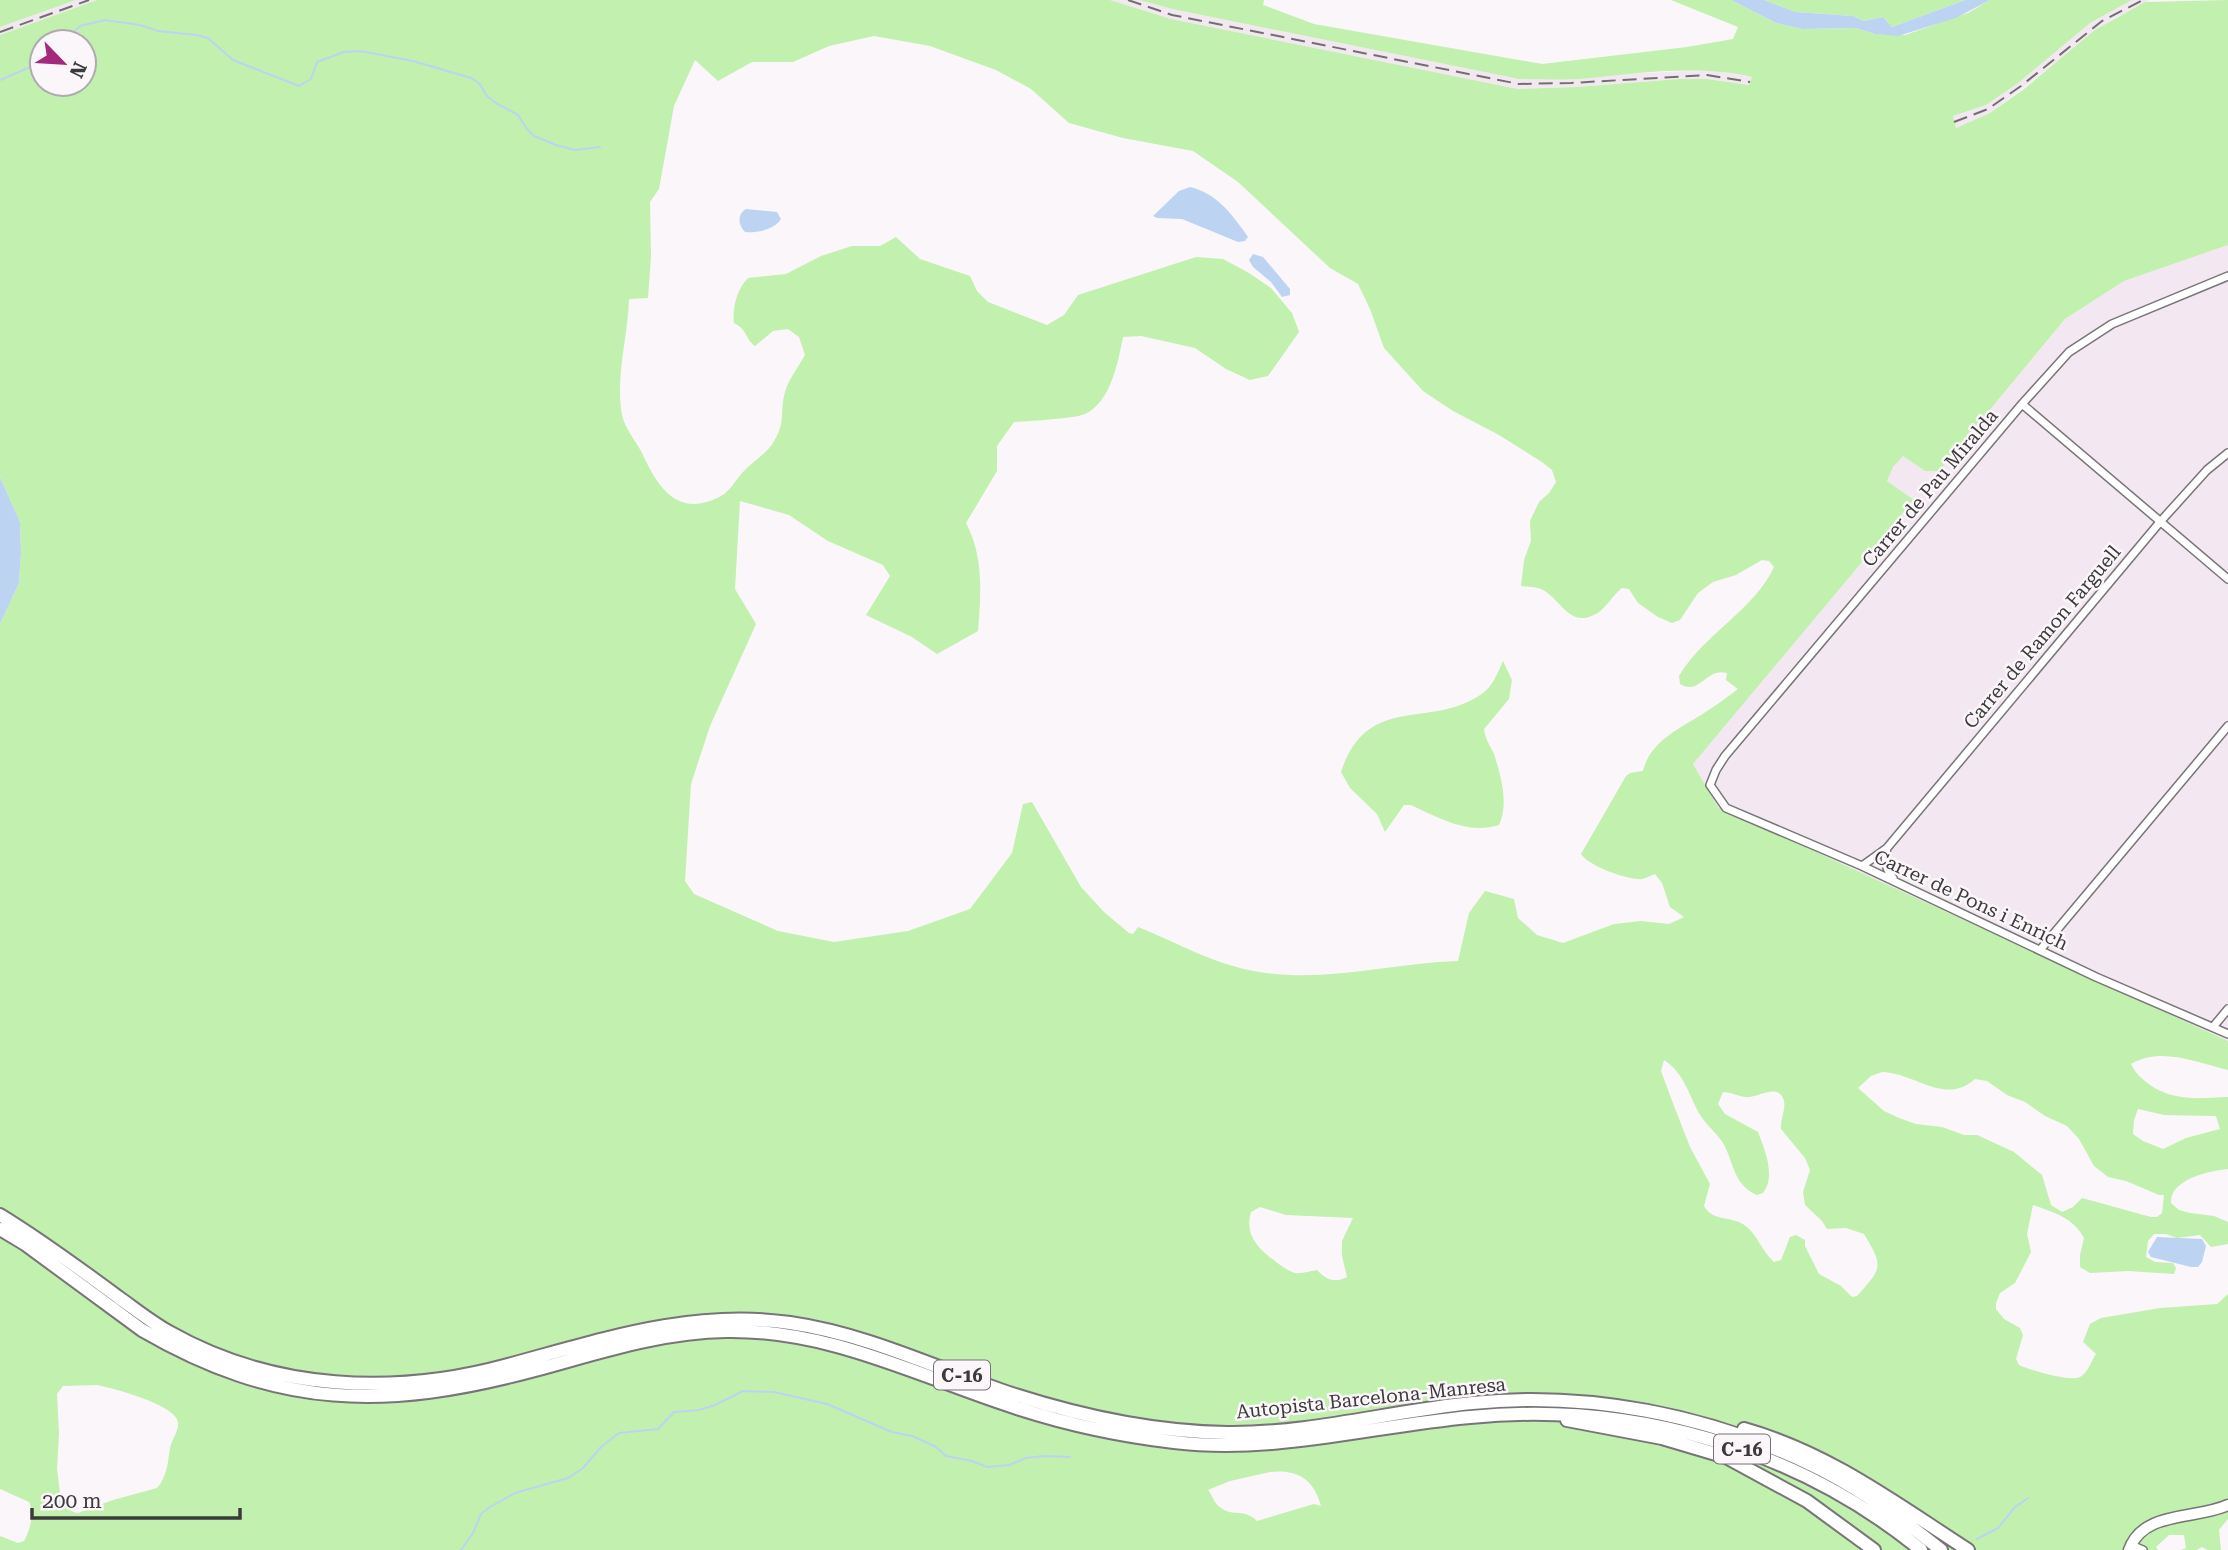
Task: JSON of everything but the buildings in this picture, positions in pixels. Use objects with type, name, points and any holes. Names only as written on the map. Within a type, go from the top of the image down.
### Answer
[{"type":"highway","name":"Autopista Barcelona-Manresa","points":[[0,1214],[58,1252],[170,1333],[243,1364],[305,1380],[353,1385],[423,1382],[474,1374],[635,1331],[680,1322],[737,1319],[787,1323],[858,1338],[1056,1407],[1177,1430],[1267,1433],[1479,1402],[1593,1402],[1671,1415],[1750,1439],[1813,1465],[1870,1498],[1941,1550]]},
{"type":"highway","name":"Autopista Barcelona-Manresa","points":[[0,1229],[25,1244],[142,1330],[162,1341],[227,1372],[298,1391],[363,1397],[419,1395],[494,1380],[658,1338],[729,1331],[804,1337],[844,1346],[1021,1410],[1090,1427],[1174,1442],[1218,1446],[1286,1443],[1471,1416],[1539,1414],[1591,1415],[1686,1431],[1745,1450],[1797,1472],[1884,1521],[1921,1550]]},
{"type":"highway","points":[[1593,1402],[1615,1401],[1671,1409],[1773,1439],[1820,1458],[1874,1487],[1968,1550]]},
{"type":"highway","points":[[1539,1414],[1662,1438],[1726,1457],[1807,1501],[1874,1550]]},
{"type":"street","name":"Carrer de Pau Miralda","points":[[1710,785],[1725,756],[2069,352],[2112,324],[2228,276]]},
{"type":"street","points":[[2022,404],[2228,579]]},
{"type":"street","name":"Carrer de Ramon Farguell","points":[[1862,866],[1887,848],[2160,522],[2207,471],[2228,453]]},
{"type":"street","points":[[2040,950],[2228,726]]},
{"type":"street","name":"Carrer de Pons i Enrich","points":[[1710,785],[1726,807],[1862,866],[2096,977],[2228,1034]]},
{"type":"street","points":[[1887,848],[1885,862],[1895,882]]},
{"type":"street","points":[[2213,1027],[2228,1009]]},
{"type":"street","points":[[2143,1550],[2130,1548],[2141,1531],[2151,1524],[2199,1515],[2228,1505]]},
{"type":"shaded area","points":[[76,0],[97,0],[0,35],[0,27]]},
{"type":"shaded area","points":[[1110,0],[1139,0],[1519,79],[1709,70],[1752,77],[1750,85],[1707,79],[1680,79],[1518,89],[1171,19]]},
{"type":"shaded area","points":[[2132,0],[2150,0],[2111,20],[1990,113],[1956,128],[1953,116],[1986,105],[2090,23]]},
{"type":"shaded area","points":[[2228,245],[2228,1041],[1718,807],[1693,764],[1914,500],[1887,481],[1893,467],[1903,455],[1925,471],[1939,471],[2065,319],[2124,281]]},
{"type":"green space","points":[[0,0],[76,0],[0,27]]},
{"type":"green space","points":[[97,0],[1110,0],[1171,19],[1518,89],[1680,79],[1707,79],[1749,85],[1752,77],[1687,71],[1579,79],[1519,79],[1139,0],[1264,0],[1263,5],[1314,24],[1542,64],[1733,39],[1738,27],[1671,0],[1731,0],[1776,23],[1802,29],[1856,28],[1875,34],[1905,35],[1968,13],[1990,0],[2132,0],[2090,23],[2018,83],[1986,105],[1953,116],[1956,128],[1990,113],[2024,89],[2095,30],[2145,2],[2228,0],[2228,245],[2124,281],[2065,319],[1939,471],[1925,471],[1903,456],[1893,467],[1887,481],[1914,500],[1693,764],[1718,807],[2228,1041],[2228,1070],[2167,1056],[2155,1056],[2131,1064],[2147,1083],[2169,1094],[2188,1098],[2228,1097],[2228,1169],[2201,1174],[2184,1182],[2172,1195],[2171,1203],[2179,1210],[2214,1216],[2228,1222],[2228,1244],[2211,1247],[2200,1235],[2177,1238],[2154,1234],[2148,1241],[2146,1257],[2155,1262],[2173,1263],[2176,1268],[2174,1274],[2128,1271],[2090,1273],[2080,1267],[2084,1238],[2075,1225],[2033,1205],[2027,1234],[2031,1252],[2015,1283],[2000,1293],[1996,1303],[1996,1309],[2004,1319],[2020,1328],[2023,1335],[2016,1359],[2019,1365],[2050,1375],[2075,1378],[2085,1373],[2096,1354],[2083,1342],[2090,1324],[2101,1318],[2160,1308],[2217,1304],[2228,1294],[2228,1519],[2219,1530],[2221,1550],[2202,1547],[2196,1550],[2181,1550],[2186,1548],[2184,1535],[2169,1535],[2156,1547],[2158,1550],[0,1550],[0,1536],[18,1543],[24,1541],[32,1516],[29,1502],[0,1489],[0,624],[19,583],[21,553],[20,522],[0,477],[0,35]],"holes":[[[874,36],[930,46],[996,70],[1031,89],[1069,123],[1123,138],[1193,151],[1238,182],[1330,268],[1358,284],[1384,348],[1423,391],[1453,411],[1499,435],[1552,470],[1556,482],[1539,502],[1530,521],[1531,541],[1524,560],[1521,586],[1543,590],[1574,616],[1589,617],[1599,612],[1622,588],[1629,589],[1638,603],[1672,623],[1680,620],[1698,593],[1713,582],[1736,575],[1762,560],[1769,561],[1774,567],[1755,596],[1701,648],[1679,676],[1680,684],[1687,687],[1714,674],[1727,673],[1726,680],[1738,689],[1658,744],[1643,771],[1626,776],[1581,854],[1599,867],[1624,876],[1640,879],[1655,874],[1662,883],[1670,907],[1684,917],[1669,924],[1641,921],[1614,924],[1563,943],[1537,935],[1518,918],[1514,899],[1485,891],[1469,913],[1458,961],[1334,974],[1284,975],[1259,972],[1212,959],[1138,927],[1133,934],[1129,933],[1104,912],[1081,887],[1032,802],[1023,804],[1012,853],[970,909],[908,931],[834,942],[778,931],[694,894],[685,881],[691,784],[710,726],[756,624],[735,589],[740,501],[789,515],[828,541],[883,565],[890,576],[866,615],[912,637],[937,654],[978,631],[978,562],[966,523],[997,471],[997,446],[1014,422],[1071,417],[1085,414],[1094,408],[1112,380],[1123,337],[1141,336],[1195,348],[1226,369],[1250,380],[1268,376],[1299,332],[1292,313],[1271,288],[1223,259],[1196,257],[1078,295],[1064,315],[1047,325],[988,302],[977,291],[970,276],[920,259],[896,237],[880,246],[852,246],[821,256],[786,274],[748,278],[744,282],[736,299],[734,323],[755,346],[773,331],[788,329],[799,337],[805,355],[786,387],[780,428],[770,447],[721,496],[693,504],[681,502],[671,496],[655,478],[626,425],[622,415],[620,386],[629,299],[648,298],[651,257],[650,202],[659,189],[674,106],[695,60],[718,81],[752,62],[793,62],[829,46]],[[1664,1060],[1681,1077],[1701,1117],[1723,1143],[1739,1179],[1749,1191],[1757,1195],[1763,1193],[1769,1179],[1766,1155],[1758,1132],[1725,1114],[1718,1104],[1723,1092],[1745,1097],[1773,1091],[1781,1095],[1784,1101],[1781,1129],[1805,1158],[1810,1170],[1803,1192],[1805,1205],[1827,1229],[1846,1228],[1864,1234],[1875,1254],[1875,1273],[1857,1296],[1852,1297],[1841,1286],[1819,1274],[1805,1246],[1805,1240],[1796,1235],[1790,1237],[1781,1260],[1774,1262],[1743,1224],[1707,1211],[1704,1206],[1710,1184],[1690,1147],[1661,1071]],[[1882,1072],[1895,1074],[1941,1089],[1964,1086],[1975,1079],[1987,1081],[2007,1095],[2067,1126],[2079,1139],[2094,1166],[2108,1177],[2164,1195],[2162,1213],[2151,1217],[2082,1198],[2073,1207],[2062,1212],[2051,1205],[2042,1175],[2014,1152],[1977,1135],[1964,1135],[1942,1127],[1916,1124],[1884,1111],[1858,1088],[1871,1076]],[[2138,1109],[2164,1115],[2216,1116],[2220,1129],[2186,1138],[2163,1149],[2133,1134]],[[1260,1207],[1286,1215],[1353,1218],[1342,1241],[1347,1277],[1334,1280],[1317,1270],[1298,1273],[1287,1270],[1254,1241],[1249,1221],[1251,1212]],[[97,1385],[116,1390],[143,1398],[167,1409],[175,1416],[177,1429],[165,1474],[157,1488],[78,1513],[73,1512],[63,1502],[57,1469],[57,1394],[63,1386]],[[1270,1472],[1296,1474],[1314,1489],[1321,1506],[1314,1504],[1257,1521],[1248,1515],[1225,1511],[1208,1490],[1230,1481]]]},
{"type":"green space","points":[[1764,0],[1965,0],[1892,27],[1883,17],[1864,21],[1853,16],[1796,12]]},
{"type":"green space","points":[[1503,661],[1512,680],[1509,699],[1484,729],[1494,754],[1503,790],[1499,825],[1476,828],[1454,824],[1411,805],[1404,805],[1385,832],[1377,814],[1350,788],[1341,772],[1353,747],[1367,731],[1384,721],[1443,710],[1463,704],[1483,693],[1492,683]]},
{"type":"water","points":[[1731,0],[1764,0],[1796,12],[1853,16],[1864,21],[1883,17],[1892,27],[1965,0],[1990,0],[1956,18],[1898,36],[1875,34],[1856,28],[1802,29],[1776,23]]},
{"type":"water","points":[[1190,187],[1208,194],[1222,205],[1248,237],[1245,241],[1238,242],[1182,219],[1153,216],[1179,191]]},
{"type":"water","points":[[746,209],[777,212],[781,219],[764,230],[745,232],[740,220]]},
{"type":"water","points":[[1253,254],[1263,257],[1290,289],[1290,295],[1282,297],[1271,282],[1253,267],[1249,260]]},
{"type":"water","points":[[0,477],[20,522],[21,553],[19,583],[0,624]]},
{"type":"water","points":[[2157,1237],[2202,1239],[2206,1246],[2202,1262],[2198,1267],[2191,1267],[2151,1257],[2148,1252]]},
{"type":"waterway","points":[[78,28],[105,20],[140,25],[158,31],[197,35],[208,38],[233,60],[299,86],[311,79],[317,62],[344,52],[360,51],[413,61],[471,78],[479,83],[487,96],[518,115],[534,136],[575,150],[600,147]]},
{"type":"waterway","points":[[0,80],[28,68]]},
{"type":"waterway","points":[[461,1550],[473,1533],[481,1514],[490,1507],[515,1493],[568,1478],[583,1468],[601,1447],[619,1433],[658,1429],[674,1412],[699,1410],[743,1391],[774,1392],[827,1404],[892,1432],[912,1436],[936,1447],[946,1456],[987,1467],[1009,1465],[1026,1458],[1070,1457]]},
{"type":"waterway","points":[[1977,1539],[1998,1528],[2015,1507],[2028,1498]]},
{"type":"railway","points":[[0,32],[89,0]]},
{"type":"railway","points":[[1128,0],[1172,15],[1519,84],[1707,75],[1750,82]]},
{"type":"railway","points":[[1954,122],[1988,109],[2102,21],[2143,0]]}]
